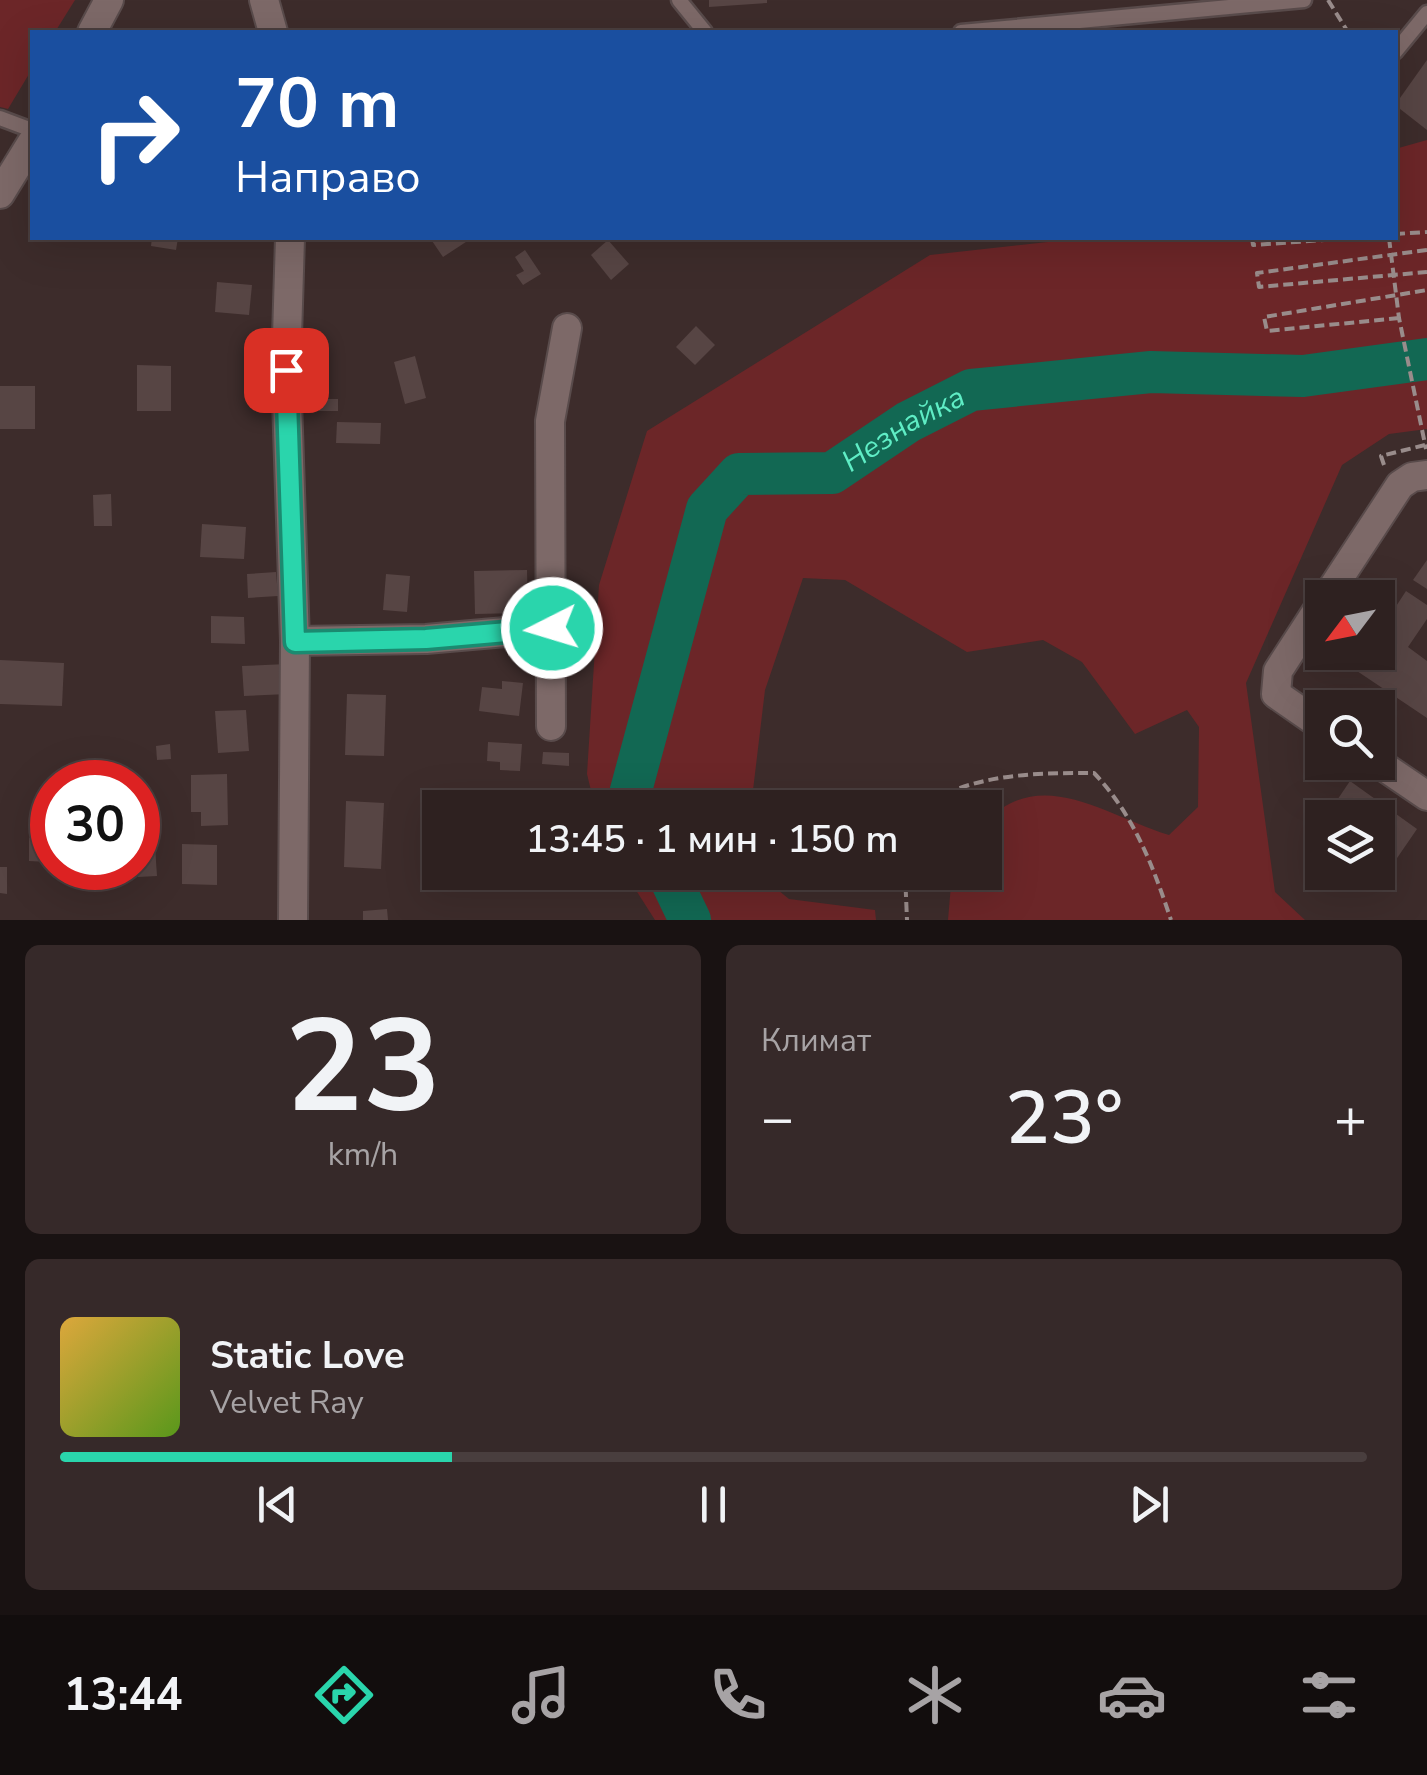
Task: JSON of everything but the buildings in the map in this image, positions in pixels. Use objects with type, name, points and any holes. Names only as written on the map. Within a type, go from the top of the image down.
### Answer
[{"type":"street","points":[[93,30],[109,0]]},
{"type":"street","points":[[264,0],[272,30]]},
{"type":"street","points":[[0,194],[30,145]]},
{"type":"street","points":[[290,240],[286,370],[295,642],[293,920]]},
{"type":"street","points":[[552,726],[550,421],[568,328]]},
{"type":"street","points":[[1337,580],[1400,485],[1412,476],[1427,475]]},
{"type":"street","points":[[295,642],[426,639],[552,628]]},
{"type":"street","points":[[1305,629],[1278,671],[1276,694],[1305,714]]},
{"type":"street","points":[[1395,774],[1427,796]]},
{"type":"lane","points":[[679,0],[704,30]]},
{"type":"lane","points":[[982,30],[1304,0]]},
{"type":"lane","points":[[1398,48],[1427,12]]},
{"type":"lane","points":[[0,118],[30,129]]},
{"type":"path","points":[[1328,0],[1347,30]]},
{"type":"path","points":[[1398,235],[1427,232]]},
{"type":"path","points":[[1252,240],[1253,245],[1324,240]]},
{"type":"path","points":[[1392,240],[1399,318],[1424,445]]},
{"type":"path","points":[[1427,250],[1256,273],[1259,287],[1427,272]]},
{"type":"path","points":[[1399,318],[1266,332],[1264,317],[1427,290]]},
{"type":"path","points":[[952,790],[972,782],[1094,773],[1121,802],[1154,868],[1171,920]]},
{"type":"path","points":[[906,890],[907,920]]},
{"type":"shaded area","points":[[0,0],[75,0],[56,30],[30,30],[30,72],[8,109],[0,107]]},
{"type":"shaded area","points":[[1427,140],[1427,429],[1389,434],[1342,465],[1246,683],[1275,892],[1305,920],[948,920],[951,890],[1002,890],[1002,809],[1028,797],[1073,799],[1169,835],[1198,807],[1199,727],[1187,710],[1135,734],[1082,662],[1043,640],[967,652],[845,580],[803,578],[765,690],[753,790],[591,790],[587,774],[599,585],[647,431],[930,255],[1066,240],[1398,240],[1398,148]]},
{"type":"shaded area","points":[[636,890],[778,890],[789,899],[875,910],[876,920],[655,920]]},
{"type":"waterway","name":"Незнайка","points":[[631,790],[707,509],[739,474],[832,473],[908,422],[971,390],[1151,372],[1303,376],[1427,359]]},
{"type":"waterway","name":"Незнайка","points":[[676,890],[690,920]]},
{"type":"route","points":[[286,370],[295,642],[426,639],[552,628]]}]
